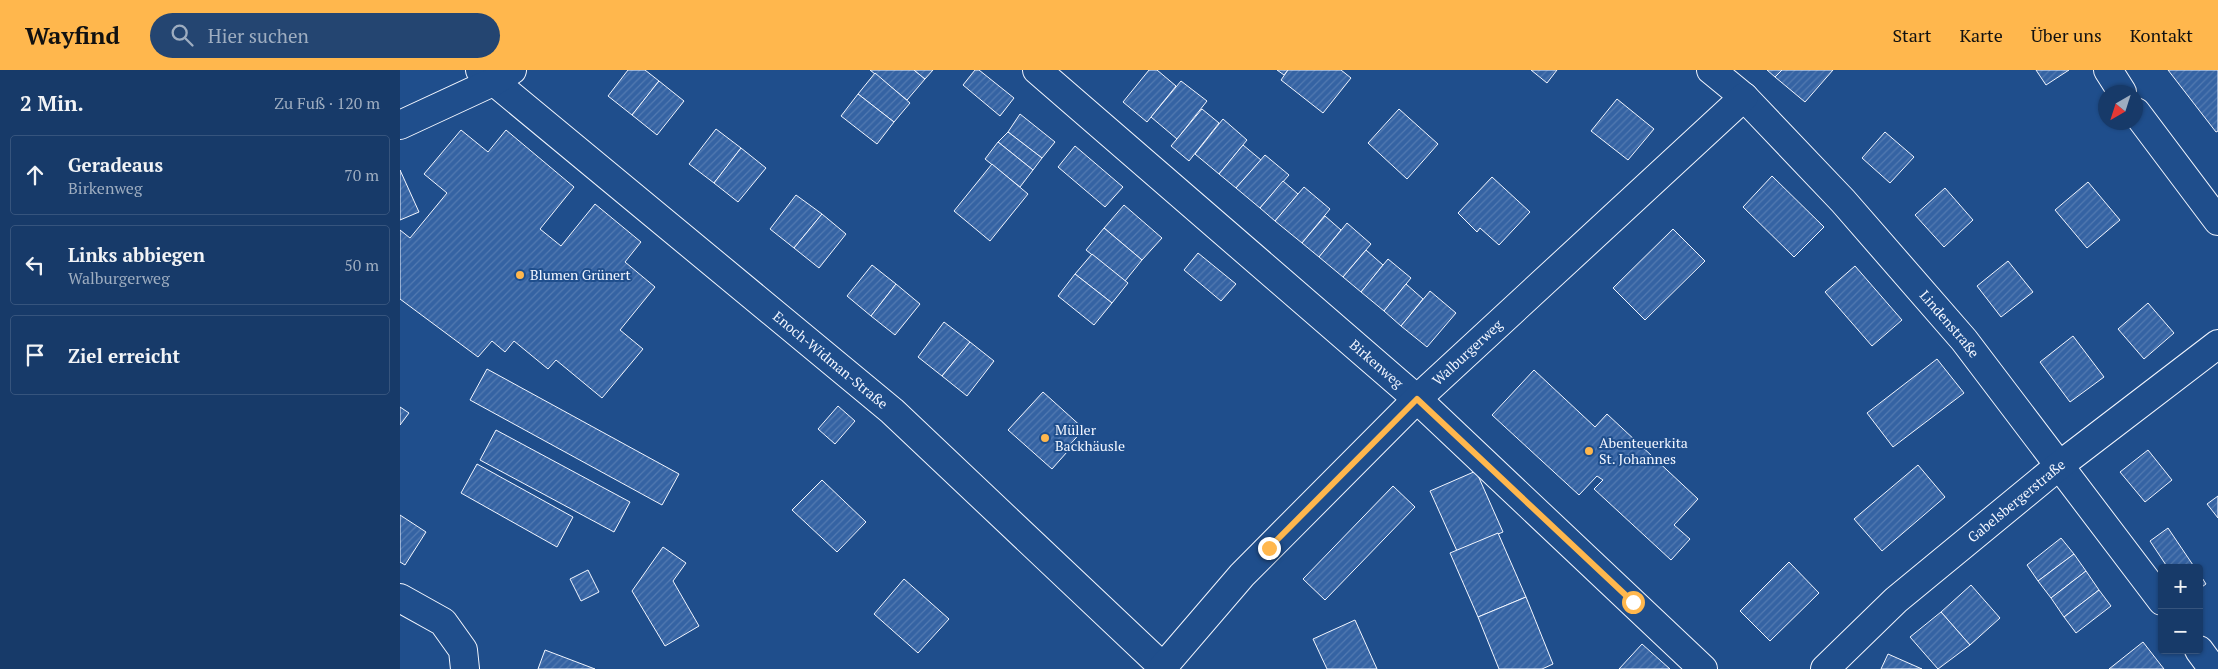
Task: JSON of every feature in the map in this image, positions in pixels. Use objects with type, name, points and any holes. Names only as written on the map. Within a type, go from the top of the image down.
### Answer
[{"type":"street","name":"Birkenweg","points":[[1037,70],[1417,399],[1703,669]]},
{"type":"street","name":"Lindenstraße","points":[[1711,70],[1744,97],[1844,201],[1964,340],[2158,596]]},
{"type":"street","points":[[2108,70],[2118,85]]},
{"type":"street","points":[[400,125],[496,74]]},
{"type":"street","name":"Enoch-Widman-Straße","points":[[496,74],[892,411],[1164,668]]},
{"type":"street","name":"Walburgerweg","points":[[1164,668],[1242,575],[1417,399],[1744,97]]},
{"type":"street","points":[[2143,121],[2218,221]]},
{"type":"street","name":"Gabelsbergerstraße","points":[[1825,669],[1896,600],[2060,465],[2218,344]]},
{"type":"street","points":[[400,598],[443,622],[463,650],[465,669]]},
{"type":"street","points":[[2202,654],[2213,669]]},
{"type":"building","points":[[628,70],[645,70],[659,81],[632,115],[608,96]]},
{"type":"building","points":[[870,70],[914,70],[925,79],[907,100]]},
{"type":"building","points":[[914,70],[933,70],[925,79]]},
{"type":"building","points":[[975,70],[979,70],[1014,98],[1000,116],[963,85]]},
{"type":"building","points":[[1149,70],[1157,70],[1176,86],[1147,122],[1123,102]]},
{"type":"building","points":[[1277,70],[1288,70],[1284,75]]},
{"type":"building","points":[[1288,70],[1341,70],[1351,78],[1323,113],[1281,80]]},
{"type":"building","points":[[1531,70],[1557,70],[1547,83]]},
{"type":"building","points":[[1767,70],[1782,70],[1775,77]]},
{"type":"building","points":[[1782,70],[1833,70],[1805,102],[1775,77]]},
{"type":"building","points":[[2036,70],[2069,70],[2046,85]]},
{"type":"building","points":[[2168,70],[2218,70],[2218,131],[2216,132]]},
{"type":"building","points":[[875,73],[910,103],[894,122],[858,94]]},
{"type":"building","points":[[659,81],[684,101],[657,135],[632,115]]},
{"type":"building","points":[[1181,81],[1207,101],[1177,139],[1151,117]]},
{"type":"building","points":[[858,94],[894,122],[877,144],[841,116]]},
{"type":"building","points":[[1617,99],[1654,129],[1628,160],[1591,131]]},
{"type":"building","points":[[1202,109],[1219,123],[1189,161],[1171,146]]},
{"type":"building","points":[[1399,109],[1438,144],[1407,179],[1368,143]]},
{"type":"building","points":[[1020,114],[1055,142],[1042,158],[1008,132]]},
{"type":"building","points":[[1223,119],[1247,140],[1219,174],[1195,154]]},
{"type":"building","points":[[716,129],[741,148],[714,183],[689,164]]},
{"type":"building","name":"Blumen Grünert","points":[[461,130],[488,152],[506,130],[574,187],[540,229],[561,246],[595,204],[641,242],[625,262],[655,287],[620,330],[643,349],[602,398],[556,360],[548,369],[514,341],[505,352],[492,341],[478,357],[400,299],[400,230],[410,238],[447,193],[424,174]]},
{"type":"building","points":[[1008,132],[1042,158],[1033,170],[998,142]]},
{"type":"building","points":[[1885,132],[1914,157],[1890,183],[1862,158]]},
{"type":"building","points":[[998,142],[1033,170],[1020,187],[985,159]]},
{"type":"building","points":[[1243,145],[1261,160],[1236,188],[1219,174]]},
{"type":"building","points":[[1075,146],[1123,187],[1105,207],[1058,167]]},
{"type":"building","points":[[741,148],[766,168],[738,202],[714,183]]},
{"type":"building","points":[[1265,155],[1289,175],[1260,208],[1236,188]]},
{"type":"building","points":[[992,164],[1028,194],[990,241],[954,211]]},
{"type":"building","points":[[400,170],[419,212],[400,220]]},
{"type":"building","points":[[1772,176],[1824,227],[1794,257],[1743,207]]},
{"type":"building","points":[[1492,177],[1530,212],[1499,245],[1480,228],[1477,232],[1458,213]]},
{"type":"building","points":[[1283,181],[1298,194],[1275,221],[1260,208]]},
{"type":"building","points":[[2088,182],[2120,220],[2087,248],[2055,210]]},
{"type":"building","points":[[1304,187],[1330,209],[1302,243],[1275,221]]},
{"type":"building","points":[[1945,188],[1973,220],[1944,247],[1915,215]]},
{"type":"building","points":[[796,195],[822,214],[794,248],[770,229]]},
{"type":"building","points":[[1124,205],[1162,238],[1142,260],[1104,228]]},
{"type":"building","points":[[822,214],[846,234],[819,268],[794,248]]},
{"type":"building","points":[[1325,216],[1341,230],[1319,257],[1302,243]]},
{"type":"building","points":[[1347,223],[1371,244],[1343,277],[1319,257]]},
{"type":"building","points":[[1104,228],[1142,260],[1125,281],[1086,250]]},
{"type":"building","points":[[1673,229],[1705,261],[1645,320],[1613,288]]},
{"type":"building","points":[[1366,250],[1383,265],[1361,292],[1343,277]]},
{"type":"building","points":[[1198,253],[1236,284],[1221,301],[1184,270]]},
{"type":"building","points":[[1092,254],[1128,283],[1112,303],[1075,274]]},
{"type":"building","points":[[1388,259],[1411,278],[1384,311],[1361,292]]},
{"type":"building","points":[[2008,261],[2033,292],[2001,317],[1977,286]]},
{"type":"building","points":[[872,265],[896,284],[871,316],[847,296]]},
{"type":"building","points":[[1855,266],[1902,320],[1872,346],[1825,292]]},
{"type":"building","points":[[1075,274],[1112,303],[1094,325],[1058,296]]},
{"type":"building","points":[[896,284],[920,304],[895,335],[871,316]]},
{"type":"building","points":[[1406,284],[1423,299],[1401,326],[1384,311]]},
{"type":"building","points":[[1430,291],[1456,313],[1427,347],[1401,326]]},
{"type":"building","points":[[2148,303],[2174,333],[2144,359],[2118,329]]},
{"type":"building","points":[[944,322],[970,342],[942,376],[918,357]]},
{"type":"building","points":[[2073,336],[2104,377],[2070,402],[2040,362]]},
{"type":"building","points":[[970,342],[994,361],[967,396],[942,376]]},
{"type":"building","points":[[1937,359],[1964,393],[1893,447],[1867,413]]},
{"type":"building","points":[[487,369],[679,474],[662,505],[470,400]]},
{"type":"building","name":"Abenteuerkita St. Johannes","points":[[1534,370],[1595,427],[1607,414],[1698,499],[1674,525],[1690,539],[1671,560],[1594,489],[1603,480],[1597,476],[1579,495],[1492,415]]},
{"type":"building","points":[[1043,392],[1084,429],[1065,450],[1067,452],[1052,469],[1008,430]]},
{"type":"building","points":[[838,406],[855,421],[835,444],[818,429]]},
{"type":"building","points":[[400,407],[409,413],[400,425]]},
{"type":"building","points":[[496,430],[630,502],[614,532],[480,460]]},
{"type":"building","points":[[2148,450],[2172,480],[2145,502],[2120,472]]},
{"type":"building","points":[[477,464],[573,517],[557,547],[461,493]]},
{"type":"building","points":[[1918,465],[1945,497],[1882,551],[1854,519]]},
{"type":"building","points":[[1476,471],[1503,532],[1457,551],[1430,491]]},
{"type":"building","points":[[822,480],[866,522],[837,552],[792,510]]},
{"type":"building","points":[[1393,486],[1415,507],[1325,600],[1303,579]]},
{"type":"building","points":[[2218,496],[2218,518],[2207,504]]},
{"type":"building","points":[[400,515],[426,532],[405,565],[400,562]]},
{"type":"building","points":[[2168,528],[2192,564],[2165,564],[2150,541]]},
{"type":"building","points":[[1498,533],[1526,597],[1478,617],[1450,553]]},
{"type":"building","points":[[2061,538],[2074,554],[2038,581],[2027,565]]},
{"type":"building","points":[[663,547],[686,563],[673,581],[699,626],[665,646],[632,591]]},
{"type":"building","points":[[2074,554],[2086,571],[2051,598],[2038,581]]},
{"type":"building","points":[[1789,562],[1819,593],[1770,641],[1740,611]]},
{"type":"building","points":[[588,570],[599,592],[581,601],[570,579]]},
{"type":"building","points":[[2086,571],[2099,590],[2064,617],[2051,598]]},
{"type":"building","points":[[904,579],[949,619],[918,653],[874,614]]},
{"type":"building","points":[[1971,585],[2000,618],[1970,645],[1941,612]]},
{"type":"building","points":[[2099,590],[2111,606],[2076,633],[2064,617]]},
{"type":"building","points":[[1526,597],[1553,664],[1542,669],[1499,669],[1478,617]]},
{"type":"building","points":[[1941,612],[1970,645],[1938,669],[1910,637]]},
{"type":"building","points":[[1355,620],[1377,669],[1327,669],[1313,639]]},
{"type":"building","points":[[2143,642],[2164,669],[2109,669]]},
{"type":"building","points":[[1642,644],[1670,669],[1619,669]]},
{"type":"building","points":[[545,650],[595,669],[538,669]]},
{"type":"building","points":[[1888,654],[1922,669],[1881,669]]},
{"type":"place","name":"Blumen Grünert","points":[[520,275]]},
{"type":"place","name":"Müller Backhäusle","points":[[1045,438]]},
{"type":"place","name":"Abenteuerkita St. Johannes","points":[[1589,451]]},
{"type":"route","points":[[1269,548],[1417,399],[1633,602]]}]
